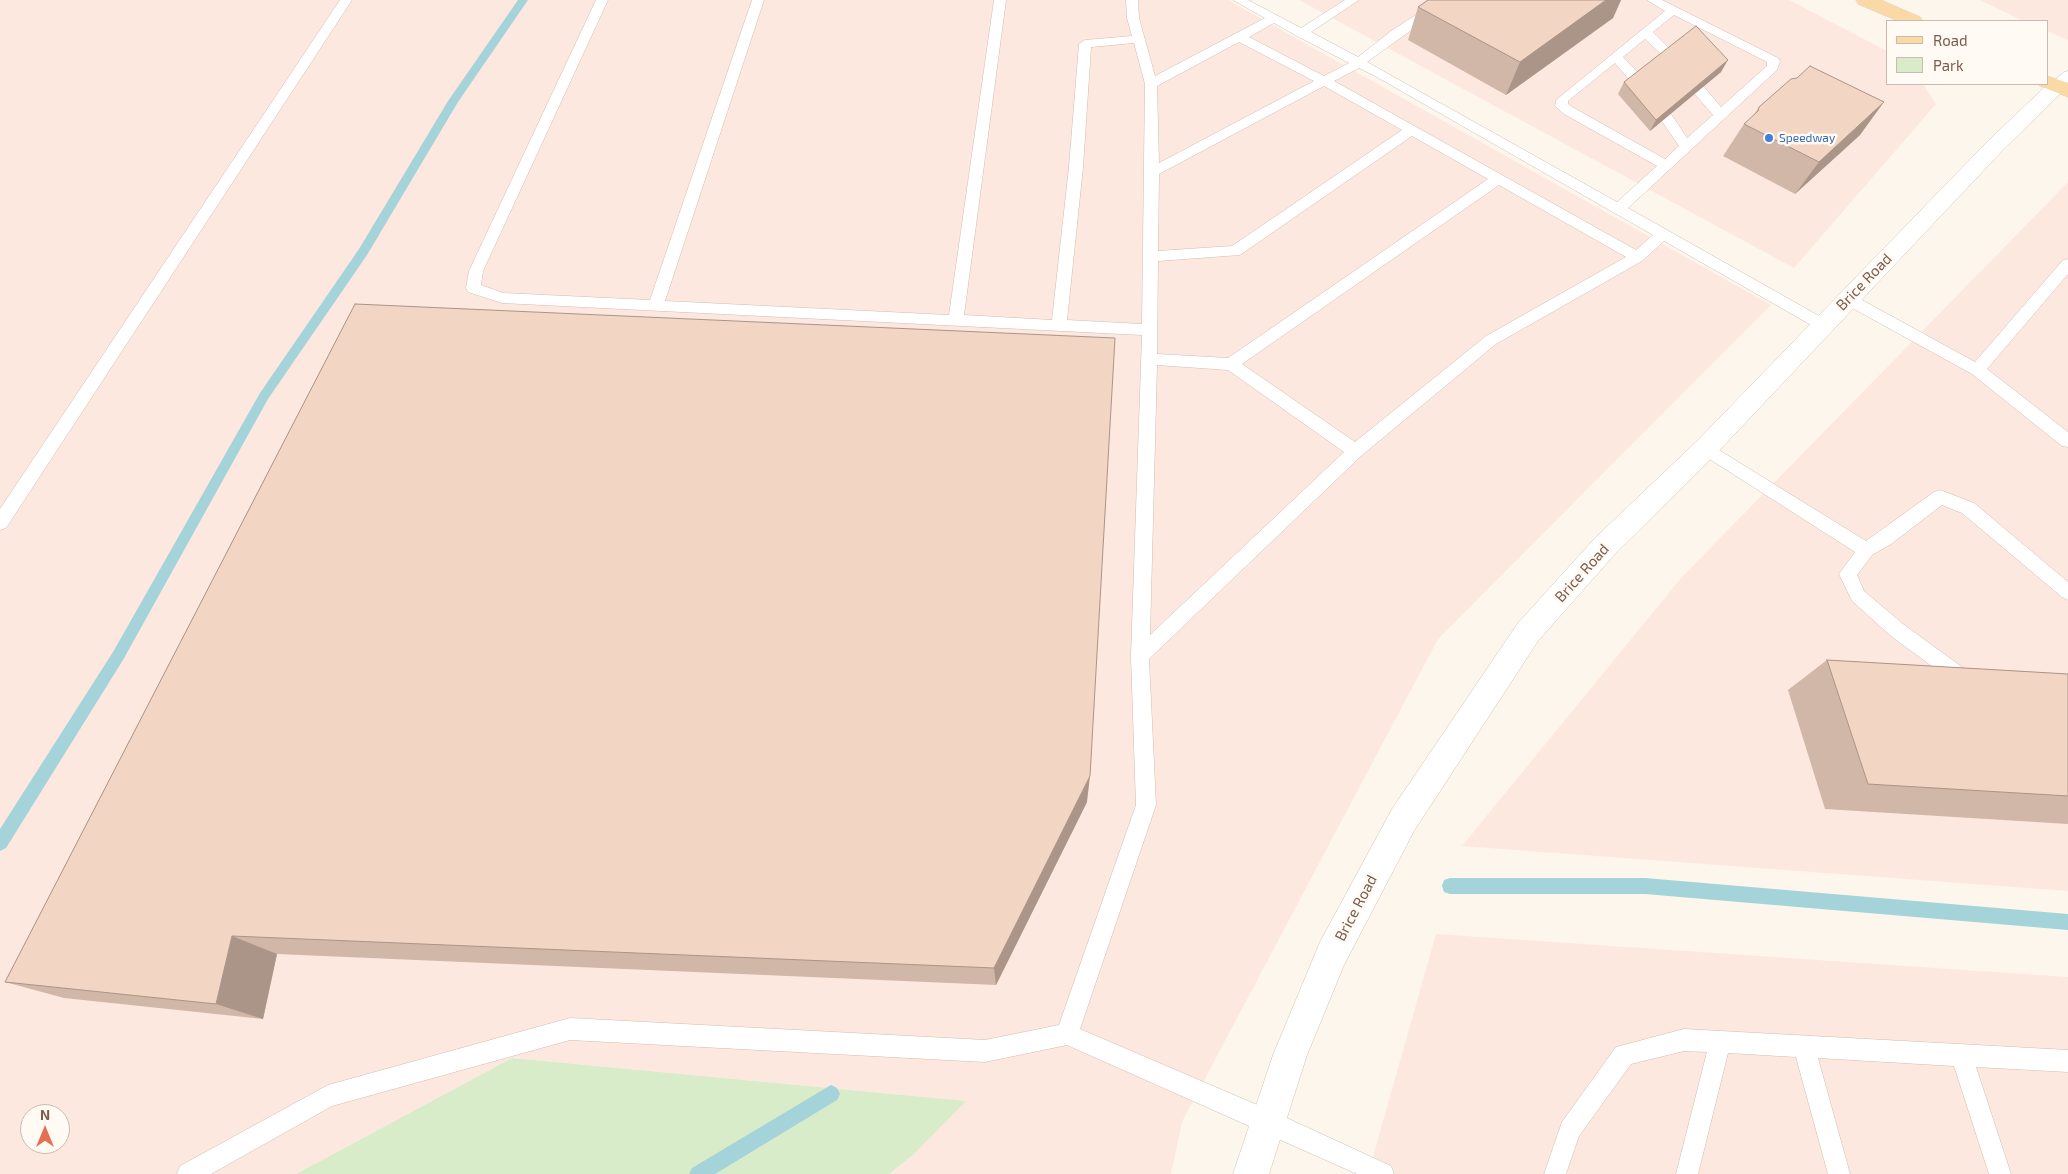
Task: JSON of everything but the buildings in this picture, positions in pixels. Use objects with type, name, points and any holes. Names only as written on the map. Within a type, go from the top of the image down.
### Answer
[{"type":"main road","points":[[1866,0],[1911,20]]},
{"type":"main road","name":"Brice Road","points":[[1251,1174],[1290,1055],[1332,954],[1403,820],[1528,632],[1605,546],[1706,448],[1995,146],[2060,84]]},
{"type":"lane","points":[[0,523],[346,0]]},
{"type":"lane","points":[[602,0],[476,272],[474,288],[502,298],[1150,330]]},
{"type":"lane","points":[[656,305],[758,0]]},
{"type":"lane","points":[[956,320],[1000,0]]},
{"type":"lane","points":[[1067,1034],[1146,806],[1140,656],[1150,359],[1151,84],[1133,18],[1132,0]]},
{"type":"lane","points":[[1239,0],[1358,63],[1823,325]]},
{"type":"lane","points":[[1301,33],[1353,0]]},
{"type":"lane","points":[[1152,172],[1358,63],[1395,34],[1447,0]]},
{"type":"lane","points":[[1618,209],[1664,164],[1773,67],[1774,61],[1653,0]]},
{"type":"lane","points":[[1664,164],[1562,106],[1562,100],[1673,10]]},
{"type":"lane","points":[[1151,84],[1274,18]]},
{"type":"lane","points":[[1646,32],[1668,54]]},
{"type":"lane","points":[[1240,36],[1324,81],[1637,257]]},
{"type":"lane","points":[[1059,326],[1076,167],[1085,44],[1139,39]]},
{"type":"lane","points":[[1616,56],[1636,79]]},
{"type":"lane","points":[[1699,90],[1720,114]]},
{"type":"lane","points":[[1666,117],[1686,145]]},
{"type":"lane","points":[[1151,256],[1234,251],[1411,130]]},
{"type":"lane","points":[[1231,364],[1498,179]]},
{"type":"lane","points":[[1140,656],[1355,451],[1491,340],[1637,257],[1663,234]]},
{"type":"lane","points":[[1977,370],[2068,264]]},
{"type":"lane","points":[[1848,298],[1977,370],[2068,440]]},
{"type":"lane","points":[[1150,359],[1231,364],[1355,451]]},
{"type":"lane","points":[[1706,448],[1866,550]]},
{"type":"lane","points":[[1981,682],[1962,678],[1897,630],[1858,596],[1848,574],[1866,550],[1885,539],[1940,497],[1968,508],[2068,592]]},
{"type":"lane","points":[[188,1174],[328,1096],[570,1029],[985,1051],[1067,1034],[1268,1121],[1383,1174]]},
{"type":"lane","points":[[1555,1174],[1570,1130],[1624,1055],[1684,1040],[2068,1061]]},
{"type":"lane","points":[[1687,1174],[1720,1042]]},
{"type":"lane","points":[[1804,1046],[1839,1174]]},
{"type":"lane","points":[[1961,1055],[2000,1174]]},
{"type":"shaded area","points":[[0,0],[1228,0],[1771,305],[1438,639],[1182,1122],[1171,1174],[889,1174],[913,1155],[965,1101],[512,1058],[296,1174],[0,1174]]},
{"type":"shaded area","points":[[1299,0],[1789,0],[1886,50],[1886,85],[1924,85],[1936,104],[1794,268]]},
{"type":"shaded area","points":[[1980,0],[2068,0],[2068,40],[2048,31],[2048,20],[2021,20]]},
{"type":"shaded area","points":[[2068,182],[2068,891],[1462,846],[1681,578]]},
{"type":"shaded area","points":[[1436,934],[2068,977],[2068,1174],[1368,1174]]},
{"type":"green space","points":[[512,1058],[966,1101],[913,1155],[889,1174],[296,1174]]},
{"type":"waterway","points":[[0,843],[118,656],[264,396],[363,252],[453,101],[523,0]]},
{"type":"waterway","points":[[1450,886],[1645,886],[2068,922]]},
{"type":"waterway","points":[[698,1174],[831,1094]]},
{"type":"place","name":"Speedway","points":[[1769,138]]}]
